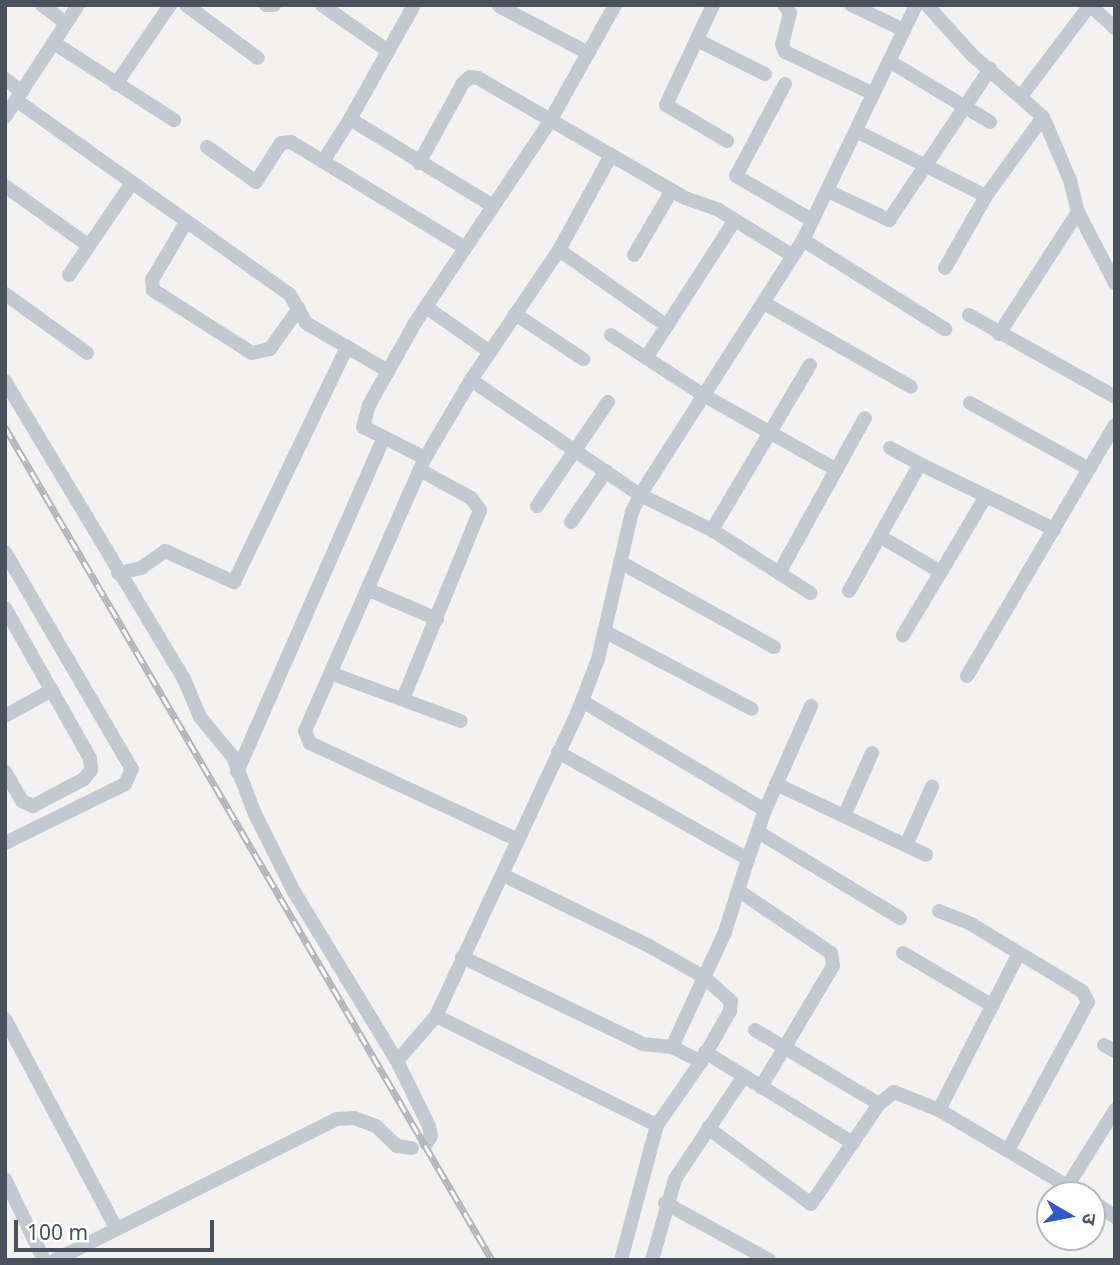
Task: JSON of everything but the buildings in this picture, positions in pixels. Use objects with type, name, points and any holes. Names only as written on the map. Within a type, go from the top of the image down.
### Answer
[{"type":"street","points":[[42,5],[66,23]]},
{"type":"street","points":[[12,105],[78,5]]},
{"type":"street","points":[[116,83],[170,5]]},
{"type":"street","points":[[186,5],[258,58]]},
{"type":"street","points":[[266,5],[274,5]]},
{"type":"street","points":[[321,5],[388,51]]},
{"type":"street","points":[[324,160],[414,5]]},
{"type":"street","points":[[403,699],[480,510],[471,498],[363,427],[386,370],[550,121],[615,5]]},
{"type":"street","points":[[713,5],[666,105],[727,141]]},
{"type":"street","points":[[851,5],[904,30]]},
{"type":"street","points":[[397,1061],[436,1016],[461,957],[503,875],[582,701],[604,631],[620,562],[640,495],[803,240],[858,132],[888,61],[916,5]]},
{"type":"street","points":[[928,5],[990,69],[1022,95],[1043,117],[1070,180],[1078,212],[1115,283]]},
{"type":"street","points":[[1022,95],[1090,5],[1115,28]]},
{"type":"street","points":[[499,6],[588,53]]},
{"type":"street","points":[[790,8],[782,44],[785,52],[874,94]]},
{"type":"street","points":[[697,40],[765,74]]},
{"type":"street","points":[[54,43],[174,120]]},
{"type":"street","points":[[888,61],[967,105],[990,122]]},
{"type":"street","points":[[828,191],[889,220],[990,69]]},
{"type":"street","points":[[419,163],[470,77],[672,190],[735,220],[793,256]]},
{"type":"street","points":[[5,79],[12,105],[290,295],[306,323],[386,370]]},
{"type":"street","points":[[785,84],[736,176],[812,220]]},
{"type":"street","points":[[946,268],[986,196],[1043,117]]},
{"type":"street","points":[[350,119],[493,206]]},
{"type":"street","points":[[858,132],[924,168],[986,196]]},
{"type":"street","points":[[207,147],[256,182],[281,143],[291,142],[465,248]]},
{"type":"street","points":[[518,840],[310,743],[305,738],[307,723],[332,674],[422,464],[471,380],[559,250],[611,155]]},
{"type":"street","points":[[69,275],[131,184]]},
{"type":"street","points":[[5,186],[89,246]]},
{"type":"street","points":[[634,255],[672,190]]},
{"type":"street","points":[[999,334],[1078,212]]},
{"type":"street","points":[[646,358],[735,220]]},
{"type":"street","points":[[186,224],[152,281],[153,290],[252,353],[270,349],[299,308]]},
{"type":"street","points":[[803,240],[945,330]]},
{"type":"street","points":[[559,250],[667,326]]},
{"type":"street","points":[[5,294],[87,353]]},
{"type":"street","points":[[764,303],[911,387]]},
{"type":"street","points":[[426,307],[490,352]]},
{"type":"street","points":[[515,314],[583,359]]},
{"type":"street","points":[[969,316],[1115,397]]},
{"type":"street","points":[[611,335],[705,396],[837,470]]},
{"type":"street","points":[[118,573],[141,568],[165,551],[234,582],[347,347]]},
{"type":"street","points":[[712,530],[810,365]]},
{"type":"street","points":[[471,380],[640,495],[712,530],[810,593]]},
{"type":"street","points":[[5,381],[184,679],[200,717],[233,757],[237,772],[293,890],[397,1061],[429,1126],[431,1136],[419,1146],[397,1146],[376,1126],[354,1118],[336,1119],[55,1260]]},
{"type":"street","points":[[537,506],[608,402]]},
{"type":"street","points":[[970,403],[1089,469]]},
{"type":"street","points":[[779,573],[865,418]]},
{"type":"street","points":[[967,676],[1115,425]]},
{"type":"street","points":[[237,772],[383,440]]},
{"type":"street","points":[[890,447],[1054,529]]},
{"type":"street","points":[[849,591],[920,464]]},
{"type":"street","points":[[571,522],[606,471]]},
{"type":"street","points":[[903,635],[986,496]]},
{"type":"street","points":[[881,537],[941,572]]},
{"type":"street","points":[[5,552],[132,769],[125,784],[5,843]]},
{"type":"street","points":[[620,562],[774,648]]},
{"type":"street","points":[[369,590],[437,619]]},
{"type":"street","points":[[5,608],[90,758],[91,770],[85,779],[33,806],[22,801],[5,771]]},
{"type":"street","points":[[604,631],[752,709]]},
{"type":"street","points":[[332,674],[461,721]]},
{"type":"street","points":[[5,716],[52,690]]},
{"type":"street","points":[[582,701],[765,810]]},
{"type":"street","points":[[672,1047],[704,977],[738,891],[765,810],[811,706]]},
{"type":"street","points":[[558,752],[748,859]]},
{"type":"street","points":[[844,816],[872,753]]},
{"type":"street","points":[[776,784],[926,855]]},
{"type":"street","points":[[906,845],[932,787]]},
{"type":"street","points":[[758,832],[900,918]]},
{"type":"street","points":[[503,875],[704,977],[731,1001],[730,1011],[703,1057],[657,1125],[621,1260]]},
{"type":"street","points":[[738,891],[831,953],[832,965],[761,1087]]},
{"type":"street","points":[[939,911],[971,924],[1018,955],[1082,991],[1088,1002],[1008,1150]]},
{"type":"street","points":[[903,953],[993,1006]]},
{"type":"street","points":[[939,1110],[1018,955]]},
{"type":"street","points":[[461,957],[643,1044],[672,1047],[703,1057],[744,1076],[853,1143]]},
{"type":"street","points":[[436,1016],[657,1125]]},
{"type":"street","points":[[5,1019],[116,1228]]},
{"type":"street","points":[[755,1030],[879,1104]]},
{"type":"street","points":[[652,1260],[665,1203],[708,1128],[744,1076]]},
{"type":"street","points":[[708,1128],[811,1204],[879,1104],[894,1092],[939,1110],[1061,1181]]},
{"type":"street","points":[[1071,1181],[1115,1110]]},
{"type":"street","points":[[5,1179],[44,1260]]},
{"type":"street","points":[[665,1203],[769,1260]]},
{"type":"railway","points":[[5,427],[492,1260]]}]
